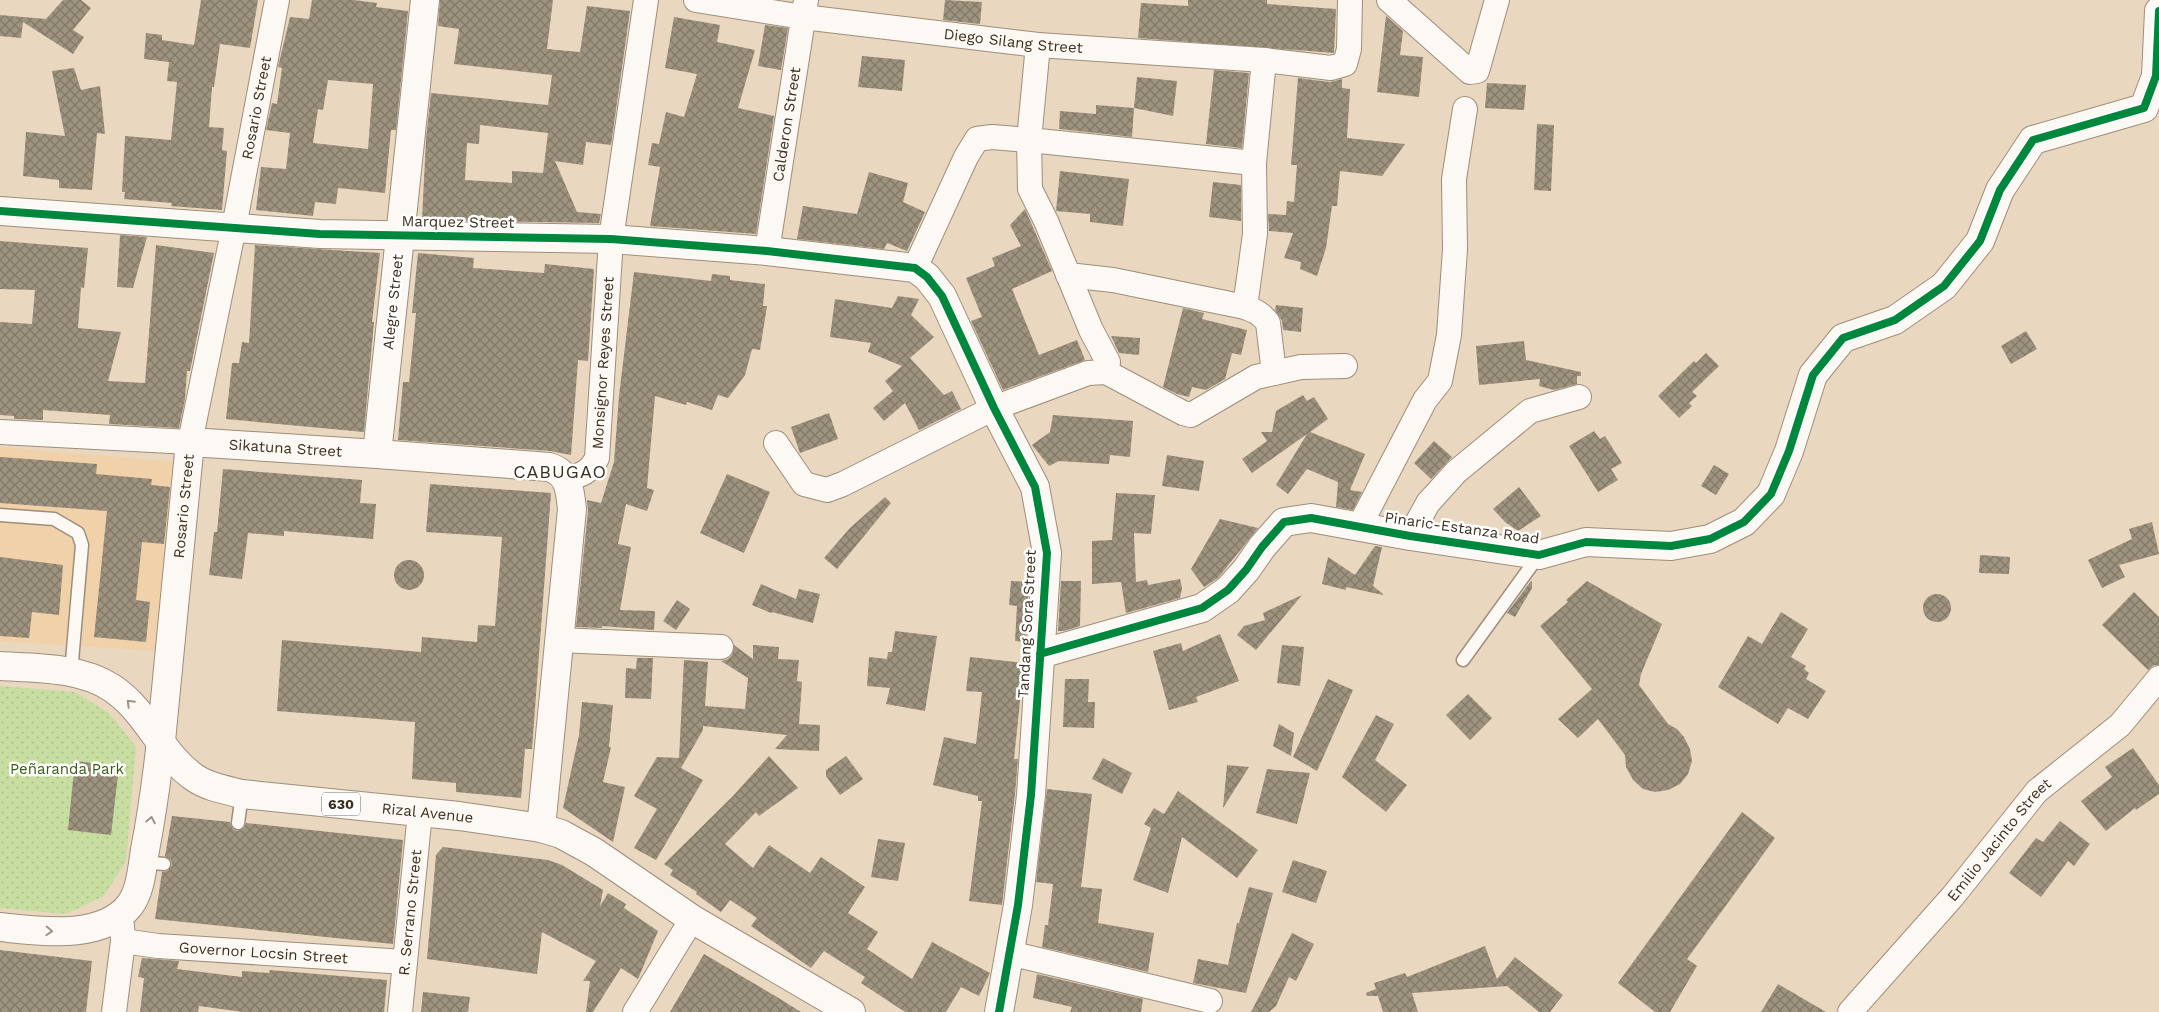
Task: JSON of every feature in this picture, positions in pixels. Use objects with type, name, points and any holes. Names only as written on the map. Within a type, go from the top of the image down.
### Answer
[{"type":"street","name":"Rosario Street","points":[[121,914],[130,904],[153,863],[154,805],[190,442],[234,227],[277,0]]},
{"type":"street","name":"Alegre Street","points":[[377,454],[425,0]]},
{"type":"street","name":"Monsignor Reyes Street","points":[[566,478],[586,473],[593,467],[597,458],[611,239],[646,0]]},
{"type":"street","name":"Diego Silang Street","points":[[696,0],[804,9],[1038,45],[1264,60],[1331,68],[1346,64],[1349,48],[1350,0]]},
{"type":"street","points":[[1389,0],[1470,72],[1477,70],[1497,0]]},
{"type":"street","name":"Calderon Street","points":[[767,251],[804,9]]},
{"type":"street","name":"Pinaric-Estanza Road","points":[[1040,654],[1202,608],[1234,583],[1284,522],[1310,518],[1410,536],[1539,555],[1586,542],[1671,546],[1710,539],[1744,522],[1771,494],[1789,451],[1813,375],[1843,338],[1895,320],[1944,286],[1980,241],[2000,190],[2033,140],[2144,108],[2156,76],[2159,11]]},
{"type":"street","points":[[1038,45],[1029,140],[1030,189],[1046,221],[1091,330],[1108,362],[1106,372]]},
{"type":"street","points":[[1245,308],[1255,234],[1254,163],[1264,60]]},
{"type":"street","points":[[1360,527],[1425,400],[1440,381],[1449,335],[1455,249],[1454,179],[1466,109]]},
{"type":"street","points":[[915,268],[966,157],[977,139],[992,137],[1029,140],[1254,163]]},
{"type":"street","name":"Marquez Street","points":[[0,211],[320,234],[611,239],[767,251],[915,268]]},
{"type":"street","name":"Tandang Sora Street","points":[[915,268],[927,277],[942,296],[994,408],[1035,486],[1046,553],[1031,795],[1018,905],[999,1012]]},
{"type":"street","points":[[1068,275],[1113,280],[1245,308],[1264,316],[1268,323],[1274,372]]},
{"type":"street","points":[[776,443],[804,484],[827,490],[843,484],[994,408],[1088,373],[1106,372],[1175,409],[1191,414],[1256,376],[1301,366],[1346,366]]},
{"type":"street","points":[[1410,536],[1428,503],[1456,472],[1530,411],[1579,397]]},
{"type":"street","name":"Sikatuna Street","points":[[0,432],[190,442],[548,467],[556,470],[566,478]]},
{"type":"street","points":[[540,828],[572,509],[566,478]]},
{"type":"street","points":[[558,640],[721,647]]},
{"type":"street","name":"Rizal Avenue","points":[[0,666],[71,673],[89,677],[111,687],[142,715],[173,759],[196,779],[217,788],[242,794],[469,817],[540,828],[561,834],[594,852],[692,919],[851,1012]]},
{"type":"street","name":"Emilio Jacinto Street","points":[[1850,1012],[1952,896],[2037,791],[2120,725],[2159,678]]},
{"type":"street","name":"R. Serrano Street","points":[[400,1012],[420,813]]},
{"type":"street","points":[[0,927],[38,931],[85,930],[121,914],[123,941],[114,1012]]},
{"type":"street","points":[[635,1012],[692,919]]},
{"type":"street","name":"Governor Locsin Street","points":[[123,941],[158,946],[405,962]]},
{"type":"street","points":[[1010,953],[1210,1001]]},
{"type":"lane","points":[[0,515],[54,519],[78,533],[82,545],[71,673]]},
{"type":"lane","points":[[1463,660],[1539,555]]},
{"type":"lane","points":[[238,822],[242,794]]},
{"type":"shaded area","points":[[0,447],[179,462],[155,651],[0,641]]},
{"type":"green space","name":"Peñaranda Park","points":[[0,686],[75,692],[109,713],[136,747],[126,861],[104,896],[66,914],[0,908]]},
{"type":"building","points":[[63,0],[81,0],[91,8],[73,30],[84,37],[73,54],[23,22],[21,38],[0,36],[0,15],[46,19]]},
{"type":"building","points":[[201,0],[258,0],[250,48],[220,44],[214,87],[212,87],[209,127],[224,128],[222,150],[227,151],[222,210],[171,206],[172,203],[124,199],[125,192],[122,192],[125,136],[171,140],[177,82],[167,81],[169,62],[144,59],[146,33],[162,35],[162,40],[194,45]]},
{"type":"building","points":[[312,0],[354,0],[377,3],[376,7],[408,11],[396,130],[391,130],[385,193],[338,188],[336,204],[315,202],[313,216],[256,210],[261,167],[286,169],[290,133],[266,130],[272,103],[277,104],[282,68],[278,67],[290,17],[309,19]],"holes":[[[328,80],[373,84],[368,149],[313,143],[318,109],[323,110]]]},
{"type":"building","points":[[440,0],[553,0],[547,49],[580,52],[587,6],[630,11],[611,145],[586,142],[583,165],[555,161],[577,212],[601,214],[599,223],[422,220],[426,139],[431,93],[548,105],[552,75],[454,64],[459,29],[438,26]],"holes":[[[480,125],[548,133],[543,173],[512,171],[512,183],[465,180],[467,143],[479,144]]]},
{"type":"building","points":[[945,0],[982,2],[980,24],[943,20]]},
{"type":"building","points":[[1188,0],[1267,0],[1267,4],[1336,9],[1334,53],[1138,38],[1141,3],[1188,6]]},
{"type":"building","points":[[1386,16],[1403,31],[1400,55],[1423,57],[1419,97],[1377,92]]},
{"type":"building","points":[[674,17],[720,25],[717,42],[755,50],[738,108],[774,116],[756,234],[650,226],[660,167],[648,165],[652,143],[659,144],[666,112],[684,117],[697,74],[665,68]]},
{"type":"building","points":[[765,25],[788,28],[781,70],[758,66]]},
{"type":"building","points":[[862,56],[905,60],[902,91],[858,87]]},
{"type":"building","points":[[74,68],[81,90],[100,86],[105,134],[97,133],[92,190],[59,188],[59,180],[23,176],[26,132],[65,136],[52,71]]},
{"type":"building","points":[[1214,70],[1249,73],[1242,148],[1206,144]]},
{"type":"building","points":[[1137,77],[1177,81],[1173,116],[1134,108]]},
{"type":"building","points":[[1298,78],[1330,82],[1342,79],[1342,88],[1350,89],[1347,138],[1405,144],[1382,176],[1340,171],[1337,206],[1332,206],[1326,248],[1317,276],[1300,269],[1301,262],[1284,258],[1293,233],[1269,231],[1268,214],[1286,215],[1287,201],[1294,202],[1297,165],[1291,165]]},
{"type":"building","points":[[1487,83],[1526,85],[1524,110],[1485,108]]},
{"type":"building","points":[[1096,105],[1134,108],[1132,137],[1059,129],[1060,111],[1096,114]]},
{"type":"building","points":[[1537,124],[1554,125],[1551,191],[1534,190]]},
{"type":"building","points":[[1060,171],[1129,179],[1123,226],[1090,222],[1090,214],[1056,211]]},
{"type":"building","points":[[869,172],[908,183],[903,202],[925,212],[907,251],[887,243],[884,249],[797,239],[803,206],[857,214]]},
{"type":"building","points":[[1213,182],[1241,185],[1241,221],[1209,217]]},
{"type":"building","points":[[1025,209],[1052,271],[1012,289],[1039,355],[1077,340],[1085,360],[1003,390],[971,321],[982,317],[966,278],[995,266],[992,258],[1021,246],[1010,225]]},
{"type":"building","points":[[120,235],[147,237],[133,288],[117,287]]},
{"type":"building","points":[[0,241],[88,248],[84,288],[81,287],[78,328],[121,332],[108,381],[145,383],[156,245],[214,253],[190,371],[187,371],[185,399],[179,428],[109,424],[110,415],[43,410],[43,420],[14,419],[14,416],[0,415],[0,322],[32,324],[35,290],[0,289]]},
{"type":"building","points":[[255,245],[380,253],[372,322],[374,322],[364,432],[226,419],[232,363],[239,363],[242,342],[249,343]]},
{"type":"building","points":[[418,253],[474,258],[473,268],[544,273],[545,264],[594,269],[588,361],[578,360],[571,455],[550,451],[398,440],[403,382],[409,382],[416,313],[412,313]]},
{"type":"building","points":[[634,272],[711,281],[712,274],[730,276],[730,280],[765,284],[763,306],[767,306],[760,350],[752,349],[745,375],[728,398],[718,395],[712,410],[687,402],[686,405],[655,396],[647,488],[654,490],[647,511],[626,504],[618,544],[631,547],[620,610],[655,611],[654,630],[602,626],[602,628],[576,627],[588,511],[587,500],[601,503],[614,462],[619,396]]},
{"type":"building","points":[[898,296],[919,299],[911,315],[934,337],[910,358],[944,395],[952,391],[961,409],[919,430],[905,403],[884,421],[873,408],[893,391],[885,381],[902,366],[868,352],[871,343],[830,337],[835,299],[892,308]]},
{"type":"building","points":[[1276,305],[1303,308],[1301,332],[1283,330],[1282,321],[1275,310]]},
{"type":"building","points":[[1183,308],[1204,313],[1202,319],[1247,330],[1241,355],[1232,353],[1225,379],[1206,390],[1192,387],[1189,397],[1177,394],[1163,387]]},
{"type":"building","points":[[2026,331],[2037,349],[2011,364],[2001,346]]},
{"type":"building","points":[[1111,336],[1140,338],[1139,355],[1119,353]]},
{"type":"building","points":[[1524,341],[1526,360],[1581,372],[1581,376],[1577,376],[1577,384],[1554,390],[1539,386],[1540,379],[1479,385],[1476,346]]},
{"type":"building","points":[[1706,353],[1719,366],[1692,392],[1697,396],[1689,403],[1692,406],[1679,418],[1658,396],[1694,361],[1696,363]]},
{"type":"building","points":[[1303,395],[1307,401],[1314,397],[1328,419],[1310,432],[1365,454],[1350,490],[1362,492],[1353,510],[1336,507],[1338,482],[1307,469],[1288,494],[1276,485],[1307,434],[1252,473],[1242,459],[1267,441],[1261,432],[1272,432],[1276,411]]},
{"type":"building","points":[[829,413],[838,439],[800,453],[791,427]]},
{"type":"building","points":[[1053,415],[1133,421],[1130,457],[1110,455],[1109,464],[1059,461],[1049,466],[1032,445],[1050,432]]},
{"type":"building","points":[[1594,431],[1600,439],[1605,436],[1622,463],[1611,469],[1618,480],[1598,492],[1569,446]]},
{"type":"building","points":[[1434,441],[1452,457],[1431,479],[1414,463]]},
{"type":"building","points":[[1167,455],[1204,461],[1199,491],[1162,486]]},
{"type":"building","points":[[0,457],[97,464],[96,474],[152,479],[151,485],[170,487],[164,544],[142,542],[136,600],[150,602],[146,642],[94,637],[107,511],[0,503]]},
{"type":"building","points":[[1714,465],[1729,474],[1716,495],[1701,486]]},
{"type":"building","points":[[223,469],[362,480],[360,503],[376,504],[373,539],[284,531],[284,536],[248,533],[242,579],[209,575],[214,532],[217,532]]},
{"type":"building","points":[[727,474],[770,492],[744,553],[700,533]]},
{"type":"building","points":[[430,484],[551,493],[532,749],[525,749],[521,798],[456,792],[456,783],[412,779],[415,722],[277,711],[282,640],[421,652],[422,637],[477,642],[478,625],[495,626],[502,537],[426,532]]},
{"type":"building","points":[[1519,487],[1541,516],[1518,531],[1505,522],[1493,509]]},
{"type":"building","points":[[1116,493],[1155,495],[1151,534],[1134,533],[1136,582],[1147,580],[1148,585],[1180,579],[1182,588],[1180,598],[1126,613],[1121,582],[1092,584],[1092,541],[1112,540]]},
{"type":"building","points":[[885,497],[891,503],[837,569],[824,558],[850,528]]},
{"type":"building","points":[[1220,519],[1258,528],[1218,578],[1204,587],[1191,569]]},
{"type":"building","points":[[2152,522],[2159,554],[2119,565],[2125,577],[2102,588],[2088,560],[2132,539],[2129,529]]},
{"type":"building","points":[[1375,546],[1382,547],[1373,586],[1383,595],[1346,587],[1346,590],[1322,584],[1328,557],[1355,575]]},
{"type":"building","points":[[1980,555],[2010,557],[2009,574],[1979,573]]},
{"type":"building","points":[[0,557],[63,565],[59,615],[32,612],[29,638],[0,636]]},
{"type":"building","points":[[409,560],[420,564],[424,575],[420,586],[409,590],[398,586],[394,575],[398,564]]},
{"type":"building","points":[[1011,581],[1029,582],[1025,642],[1015,641],[1017,606],[1009,605]]},
{"type":"building","points":[[1061,581],[1081,581],[1080,626],[1058,631]]},
{"type":"building","points":[[1531,581],[1532,588],[1515,617],[1507,613]]},
{"type":"building","points":[[1587,581],[1662,624],[1641,674],[1639,685],[1668,724],[1677,729],[1684,737],[1690,749],[1692,761],[1688,774],[1680,784],[1668,790],[1655,792],[1643,789],[1633,780],[1626,767],[1625,755],[1598,719],[1578,738],[1558,719],[1592,689],[1540,626],[1568,602],[1566,600]]},
{"type":"building","points":[[761,584],[796,599],[799,589],[820,594],[813,623],[771,613],[752,605]]},
{"type":"building","points":[[2134,592],[2159,617],[2159,665],[2154,665],[2148,670],[2102,625]]},
{"type":"building","points":[[1937,594],[1947,598],[1951,608],[1947,618],[1937,622],[1927,618],[1923,608],[1927,598]]},
{"type":"building","points":[[1302,595],[1256,650],[1237,635],[1244,626],[1265,620],[1263,613]]},
{"type":"building","points":[[677,600],[690,609],[676,630],[663,621]]},
{"type":"building","points":[[1781,612],[1808,629],[1791,657],[1806,666],[1804,669],[1809,673],[1806,679],[1826,691],[1808,719],[1788,708],[1778,724],[1718,687],[1748,636],[1762,644]]},
{"type":"building","points":[[895,631],[937,636],[925,711],[886,704],[890,688],[867,686],[869,657],[887,659],[888,652],[892,652]]},
{"type":"building","points":[[1220,634],[1239,681],[1196,697],[1198,702],[1169,710],[1153,651],[1181,643],[1183,651]]},
{"type":"building","points":[[734,645],[753,659],[753,645],[779,647],[778,659],[799,660],[797,681],[802,682],[799,724],[820,725],[819,751],[775,749],[787,735],[703,726],[703,730],[681,768],[703,780],[656,860],[634,848],[657,809],[634,796],[657,757],[679,758],[684,660],[708,662],[705,706],[745,709],[748,678],[721,661],[728,659],[732,655]]},
{"type":"building","points":[[1282,645],[1304,647],[1300,686],[1277,683]]},
{"type":"building","points":[[970,657],[1024,663],[1014,759],[1018,759],[1015,794],[1002,905],[969,901],[982,801],[978,801],[978,796],[933,785],[944,737],[976,744],[982,692],[966,691]]},
{"type":"building","points":[[637,658],[653,658],[651,699],[625,698],[626,668],[636,669]]},
{"type":"building","points":[[1065,679],[1089,679],[1088,702],[1095,702],[1094,728],[1063,727]]},
{"type":"building","points":[[1328,679],[1353,690],[1317,771],[1293,757]]},
{"type":"building","points":[[1468,694],[1492,718],[1470,740],[1446,715]]},
{"type":"building","points":[[582,702],[613,705],[609,747],[611,747],[603,782],[625,787],[613,842],[563,808],[579,735]]},
{"type":"building","points":[[1376,715],[1394,724],[1375,760],[1407,785],[1386,812],[1342,777]]},
{"type":"building","points":[[1279,724],[1294,733],[1291,756],[1273,746]]},
{"type":"building","points":[[2133,748],[2159,785],[2159,794],[2136,810],[2135,808],[2106,831],[2081,801],[2112,777],[2105,767]]},
{"type":"building","points":[[769,756],[798,788],[759,816],[756,812],[725,844],[753,868],[769,845],[810,873],[821,857],[865,887],[848,913],[878,932],[867,949],[912,979],[932,942],[990,973],[979,996],[961,987],[946,1012],[905,1012],[861,983],[865,977],[824,951],[811,968],[751,926],[757,918],[730,900],[721,912],[696,894],[697,892],[670,875],[673,870],[664,864],[733,796]]},
{"type":"building","points":[[846,756],[863,779],[840,795],[826,776],[826,770]]},
{"type":"building","points":[[1103,758],[1132,773],[1122,794],[1092,779]]},
{"type":"building","points":[[75,761],[119,766],[111,835],[68,830]]},
{"type":"building","points":[[1227,765],[1249,767],[1223,808]]},
{"type":"building","points":[[1267,769],[1310,773],[1297,824],[1256,813]]},
{"type":"building","points":[[1047,789],[1092,794],[1081,887],[1102,889],[1098,923],[1154,933],[1148,972],[1042,947],[1045,925],[1048,925],[1053,884],[1036,882]]},
{"type":"building","points":[[1178,791],[1258,850],[1237,878],[1182,837],[1168,893],[1133,880],[1151,828],[1144,824],[1154,808],[1164,814]]},
{"type":"building","points":[[1742,812],[1775,838],[1687,959],[1697,966],[1670,1012],[1655,1012],[1618,983]]},
{"type":"building","points":[[172,816],[230,822],[233,829],[237,831],[244,828],[246,823],[403,840],[393,944],[155,919],[162,872],[168,871],[172,865],[171,860],[165,856]]},
{"type":"building","points":[[2060,821],[2090,844],[2074,866],[2068,861],[2041,897],[2009,873],[2036,838],[2043,842]]},
{"type":"building","points":[[878,839],[905,843],[898,881],[871,877]]},
{"type":"building","points":[[443,847],[548,860],[562,865],[603,890],[600,906],[608,893],[626,904],[624,908],[658,931],[638,979],[621,968],[593,1012],[586,1012],[590,981],[583,981],[596,961],[542,932],[537,974],[427,959],[436,855]]},
{"type":"building","points":[[1293,860],[1327,871],[1316,903],[1282,892]]},
{"type":"building","points":[[1249,887],[1273,893],[1246,993],[1193,983],[1198,959],[1228,965],[1237,923],[1239,923]]},
{"type":"building","points":[[1292,933],[1314,944],[1296,981],[1289,977],[1276,1006],[1269,1012],[1251,1012]]},
{"type":"building","points":[[1485,946],[1497,979],[1515,957],[1563,995],[1550,1012],[1539,1012],[1507,986],[1412,993],[1418,1012],[1383,1012],[1378,996],[1367,996],[1366,993],[1376,989],[1374,983],[1405,973],[1407,977]]},
{"type":"building","points":[[0,950],[92,961],[86,1012],[0,1012]]},
{"type":"building","points":[[704,954],[777,997],[801,1012],[670,1012]]},
{"type":"building","points":[[142,958],[179,961],[177,969],[242,977],[242,971],[269,973],[270,970],[387,980],[384,1012],[243,1012],[199,1006],[198,1012],[140,1012],[144,978],[138,977]]},
{"type":"building","points":[[1037,974],[1143,999],[1141,1012],[1070,1012],[1072,1007],[1033,998]]},
{"type":"building","points":[[1778,984],[1826,1012],[1761,1012]]},
{"type":"building","points":[[423,992],[470,997],[468,1012],[421,1012]]},
{"type":"cycle path","points":[[1040,654],[1202,608],[1228,590],[1284,522],[1311,518],[1410,536],[1539,555],[1586,542],[1671,546],[1710,539],[1744,522],[1771,494],[1789,451],[1813,375],[1843,338],[1895,320],[1944,286],[1980,241],[2000,190],[2033,140],[2144,108],[2156,76],[2159,11]]},
{"type":"cycle path","points":[[0,211],[320,234],[611,239],[767,251],[915,268],[927,277],[942,296],[994,408],[1035,487],[1047,553],[1031,795],[1018,905],[999,1012]]},
{"type":"district","name":"CABUGAO","points":[[560,471]]}]
